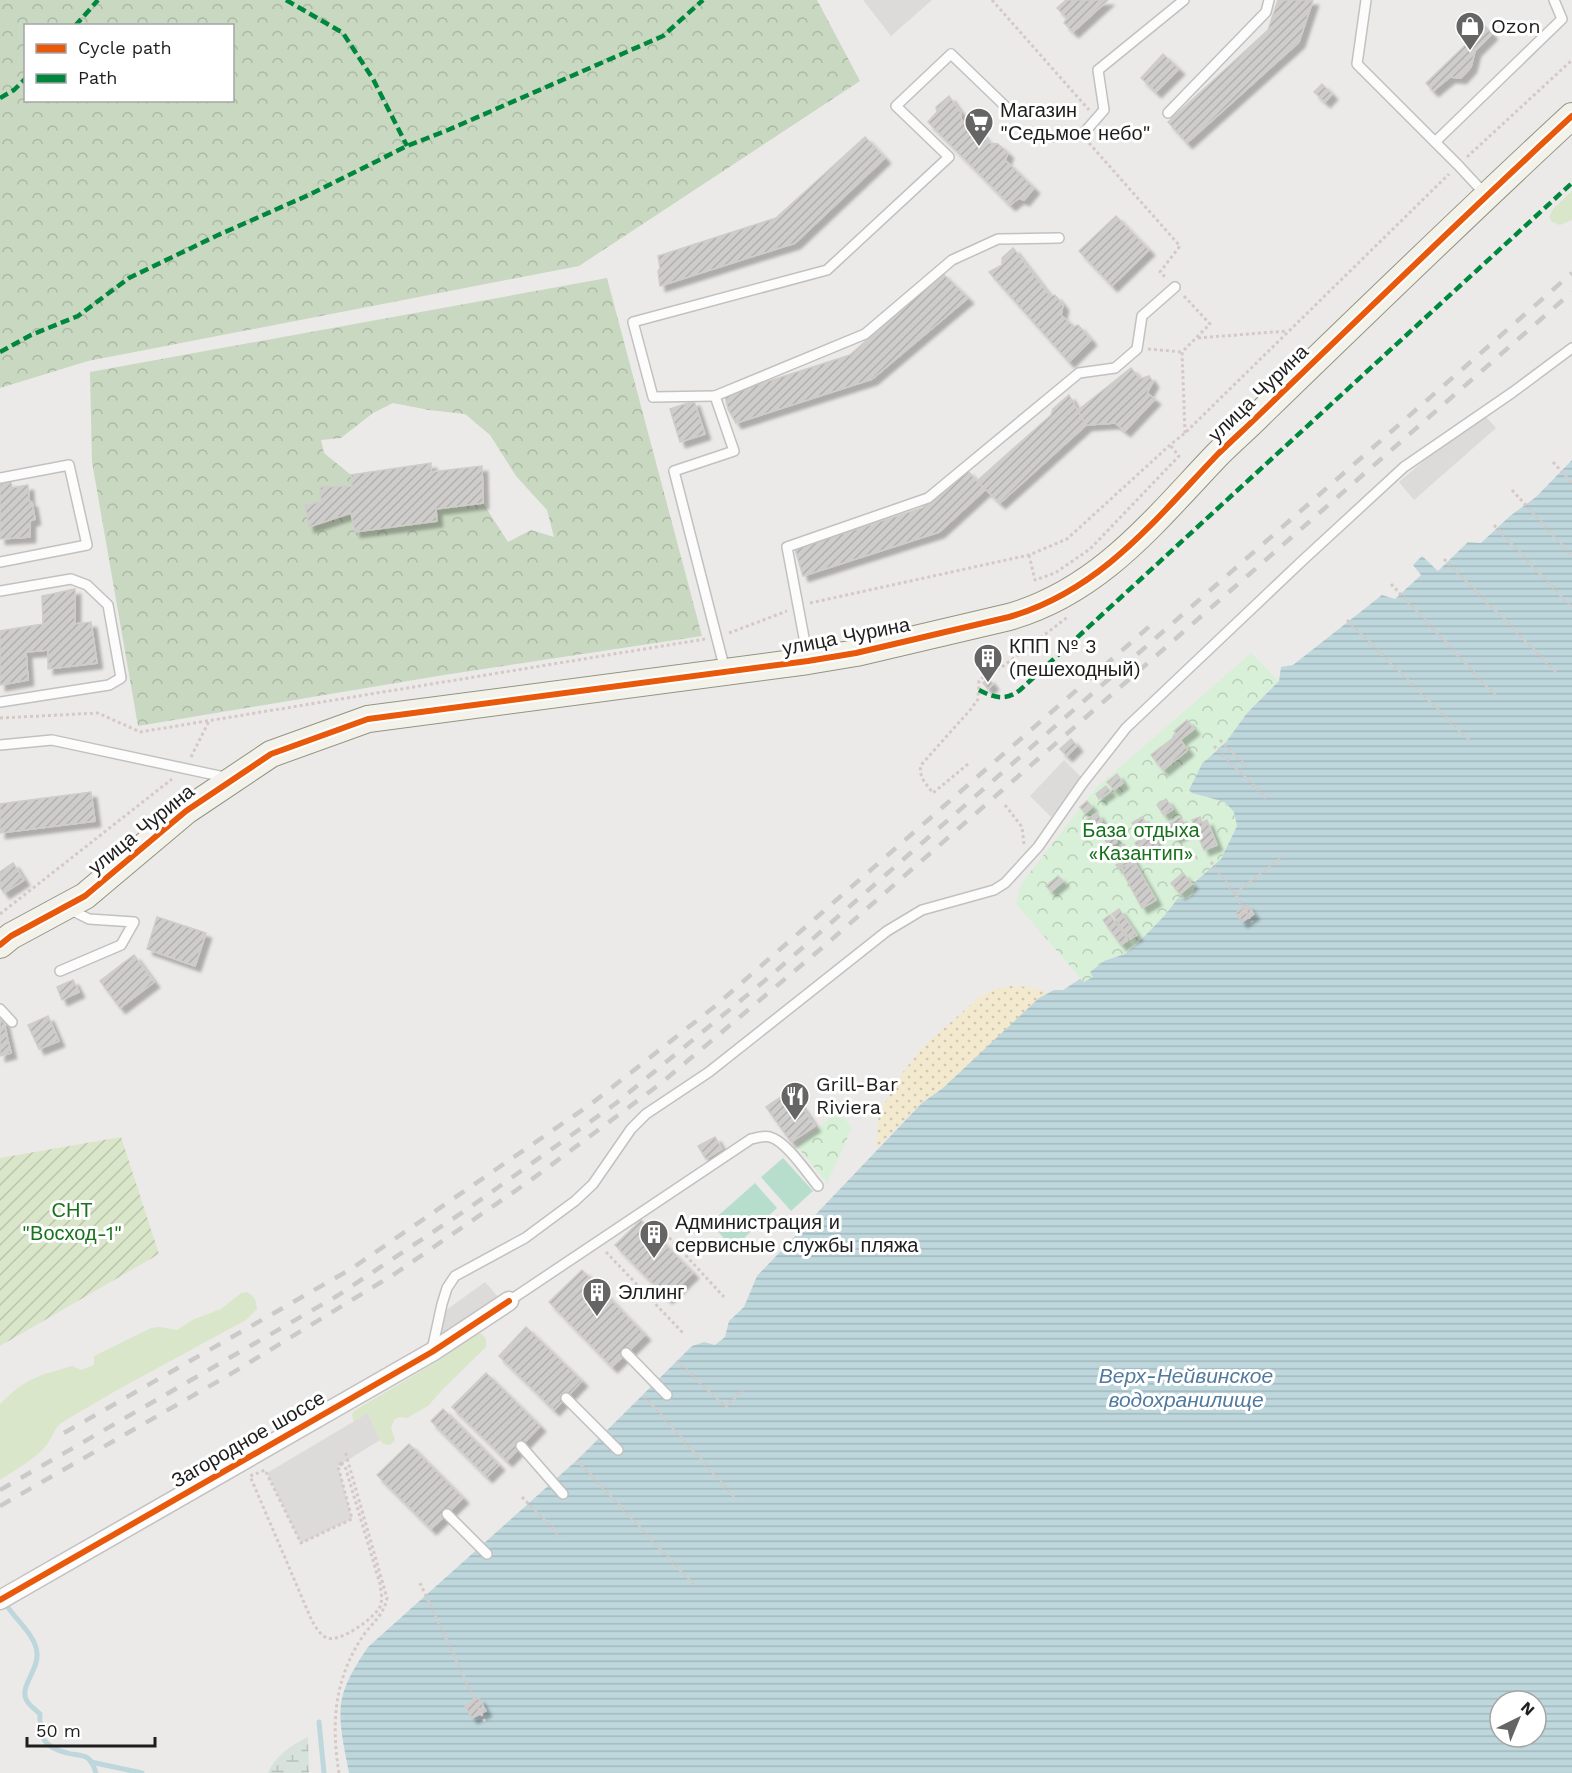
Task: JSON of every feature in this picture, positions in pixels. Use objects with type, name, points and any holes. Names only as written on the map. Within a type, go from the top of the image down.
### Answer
[{"type":"street","name":"улица Чурина","points":[[3,931],[67,907],[85,896],[186,811],[271,754],[368,718],[808,661],[866,651],[1027,612],[1058,585],[1107,566],[1136,541],[1219,454],[1572,116]]},
{"type":"street","name":"Загородное шоссе","points":[[0,1600],[432,1352],[510,1301]]},
{"type":"lane","points":[[1052,137],[1082,135],[1104,110],[1098,70],[1184,0]]},
{"type":"lane","points":[[1168,113],[1266,12],[1269,0]]},
{"type":"lane","points":[[1366,0],[1357,64],[1486,196]]},
{"type":"lane","points":[[1435,142],[1562,19],[1554,0]]},
{"type":"lane","points":[[1006,107],[951,54],[896,106],[949,157],[827,270],[633,322],[653,396],[715,396],[865,334],[952,260],[998,238],[1059,238]]},
{"type":"lane","points":[[808,661],[787,547],[928,498],[1079,373],[1115,368],[1137,349],[1142,316],[1175,287]]},
{"type":"lane","points":[[432,1352],[442,1304],[447,1288],[455,1276],[525,1238],[575,1201],[593,1184],[632,1129],[646,1114],[709,1072],[887,931],[922,910],[1000,887],[1028,859],[1126,728],[1369,497],[1424,451],[1497,403],[1572,348]]},
{"type":"lane","points":[[715,396],[734,451],[674,471],[725,672]]},
{"type":"lane","points":[[0,478],[69,465],[87,545],[0,562]]},
{"type":"lane","points":[[0,591],[71,579],[87,585],[108,605],[121,678],[109,685],[0,702]]},
{"type":"lane","points":[[0,745],[52,740],[234,779]]},
{"type":"lane","points":[[60,971],[121,945],[134,922],[89,919],[67,907]]},
{"type":"lane","points":[[0,1009],[12,1022]]},
{"type":"lane","points":[[510,1301],[751,1139],[771,1137],[787,1149],[818,1185]]},
{"type":"lane","points":[[626,1353],[667,1395]]},
{"type":"lane","points":[[566,1398],[618,1450]]},
{"type":"lane","points":[[521,1446],[563,1494]]},
{"type":"lane","points":[[447,1514],[487,1554]]},
{"type":"path","points":[[992,0],[1096,118]]},
{"type":"path","points":[[1082,135],[1180,246],[1160,272]]},
{"type":"path","points":[[1185,433],[1182,352],[1210,324],[1188,301]]},
{"type":"path","points":[[1196,338],[1289,331]]},
{"type":"path","points":[[1137,349],[1182,352]]},
{"type":"path","points":[[1058,585],[1179,456],[1170,445]]},
{"type":"path","points":[[1553,462],[1572,483]]},
{"type":"path","points":[[1512,490],[1572,556]]},
{"type":"path","points":[[1494,525],[1572,608]]},
{"type":"path","points":[[1029,555],[1035,580],[1058,585]]},
{"type":"path","points":[[1444,559],[1556,672]]},
{"type":"path","points":[[1391,584],[1497,697]]},
{"type":"path","points":[[968,764],[933,794],[920,771],[921,765],[978,699],[979,681],[989,672],[1002,667],[1069,617],[1058,585]]},
{"type":"path","points":[[1347,620],[1469,740]]},
{"type":"path","points":[[3,931],[186,768],[209,721]]},
{"type":"path","points":[[1220,740],[1246,766]]},
{"type":"path","points":[[1214,746],[1266,798]]},
{"type":"path","points":[[1005,805],[1022,827],[1028,859]]},
{"type":"path","points":[[1235,894],[1284,855]]},
{"type":"path","points":[[1211,862],[1252,922]]},
{"type":"path","points":[[644,1209],[724,1297]]},
{"type":"path","points":[[596,1242],[684,1334]]},
{"type":"path","points":[[677,1361],[726,1407],[744,1389]]},
{"type":"path","points":[[644,1396],[737,1500]]},
{"type":"path","points":[[339,1773],[334,1740],[336,1700],[356,1648],[384,1611],[387,1598],[345,1450]]},
{"type":"path","points":[[577,1461],[694,1585]]},
{"type":"path","points":[[341,1463],[345,1466],[380,1584],[381,1600],[380,1608],[372,1617],[339,1638],[329,1639],[323,1636],[312,1621],[250,1476],[262,1470],[267,1473],[301,1543],[352,1519],[338,1467],[341,1463]]},
{"type":"path","points":[[522,1497],[561,1537]]},
{"type":"path","points":[[420,1583],[486,1724]]},
{"type":"green space","points":[[0,0],[817,0],[860,81],[579,266],[88,361],[0,388]]},
{"type":"green space","points":[[1572,191],[1572,220],[1560,225],[1552,222],[1549,217],[1553,209]]},
{"type":"green space","points":[[607,278],[702,636],[444,675],[138,726],[92,462],[90,372]],"holes":[[[393,403],[465,414],[490,435],[516,476],[547,510],[554,537],[531,530],[508,542],[483,503],[436,509],[351,513],[309,527],[305,505],[321,502],[320,487],[352,486],[351,475],[324,453],[321,440],[341,438],[373,413]]]},
{"type":"green space","name":"База отдыха «Казантип»","points":[[1251,653],[1279,681],[1247,713],[1226,742],[1202,764],[1189,790],[1225,802],[1234,812],[1237,826],[1221,859],[1195,882],[1194,892],[1190,898],[1178,898],[1138,943],[1125,954],[1104,961],[1091,971],[1093,977],[1084,982],[1016,904],[1021,884],[1096,788]]},
{"type":"green space","points":[[839,1111],[852,1128],[827,1183],[796,1145]]},
{"type":"green space","name":"СНТ \"Восход-1\"","points":[[121,1137],[159,1254],[0,1346],[0,1158]]},
{"type":"green space","points":[[783,1158],[813,1191],[791,1211],[761,1177]]},
{"type":"green space","points":[[755,1183],[777,1208],[733,1248],[710,1223]]},
{"type":"green space","points":[[247,1292],[255,1299],[257,1309],[246,1320],[61,1423],[41,1451],[0,1480],[0,1404],[18,1388],[50,1372],[72,1366],[81,1370],[94,1365],[94,1356],[151,1328],[177,1330],[192,1320],[221,1309],[241,1293]]},
{"type":"green space","points":[[477,1333],[482,1334],[486,1339],[486,1347],[428,1406],[407,1418],[399,1417],[394,1420],[391,1428],[395,1440],[390,1445],[383,1444],[380,1440],[368,1413],[354,1422],[352,1415],[354,1411],[438,1361]]},
{"type":"green space","points":[[308,1737],[309,1773],[268,1773],[284,1752]]},
{"type":"sand","points":[[1011,986],[1031,987],[1048,993],[1039,998],[943,1089],[922,1103],[876,1149],[879,1113],[903,1072],[921,1049],[977,999],[994,989]]},
{"type":"shaded area","points":[[863,0],[932,0],[891,36]]},
{"type":"shaded area","points":[[1486,417],[1496,428],[1414,500],[1399,482],[1433,453]]},
{"type":"shaded area","points":[[1064,760],[1081,777],[1051,817],[1030,796]]},
{"type":"shaded area","points":[[485,1282],[500,1299],[441,1339],[445,1311]]},
{"type":"shaded area","points":[[368,1413],[380,1440],[338,1466],[352,1519],[301,1543],[267,1473]]},
{"type":"water","name":"Верх-Нейвинское водохранилище","points":[[1572,460],[1572,1773],[349,1773],[341,1726],[342,1698],[349,1678],[368,1647],[577,1460],[692,1346],[704,1342],[715,1345],[725,1337],[729,1321],[744,1307],[757,1276],[922,1103],[943,1088],[1039,998],[1054,990],[1063,990],[1080,979],[1084,982],[1093,977],[1090,972],[1104,961],[1125,954],[1138,943],[1178,898],[1191,896],[1195,882],[1221,859],[1237,826],[1234,812],[1225,802],[1192,793],[1189,790],[1202,764],[1226,742],[1247,713],[1279,681],[1281,667],[1293,665],[1382,595],[1395,599],[1421,575],[1413,565],[1422,556],[1438,571],[1468,542],[1481,543],[1510,516],[1536,497]]},
{"type":"building","points":[[1066,0],[1108,0],[1073,32],[1064,23],[1067,18],[1057,8]]},
{"type":"building","points":[[1278,0],[1313,0],[1299,42],[1187,143],[1168,122],[1268,30]]},
{"type":"building","points":[[1485,26],[1492,34],[1475,51],[1471,67],[1461,78],[1450,77],[1433,91],[1426,83]]},
{"type":"building","points":[[1163,54],[1179,69],[1156,92],[1141,78]]},
{"type":"building","points":[[1322,84],[1332,94],[1325,102],[1314,92]]},
{"type":"building","name":"Магазин \"Седьмое небо\"","points":[[949,96],[961,113],[961,119],[972,132],[978,129],[989,143],[998,144],[1008,153],[1005,160],[1034,188],[1024,200],[1019,198],[1010,205],[928,122],[937,112],[936,107]]},
{"type":"building","points":[[865,137],[885,158],[795,243],[660,286],[658,256],[776,218]]},
{"type":"building","points":[[1116,216],[1149,250],[1112,286],[1079,251]]},
{"type":"building","points":[[1013,248],[1050,296],[1055,295],[1063,305],[1061,315],[1074,327],[1078,325],[1091,340],[1069,362],[989,272],[1002,265],[1002,258]]},
{"type":"building","points":[[942,273],[968,298],[872,379],[736,423],[728,409],[725,395],[850,355]]},
{"type":"building","points":[[1131,368],[1140,379],[1149,376],[1153,382],[1147,393],[1155,399],[1125,431],[1115,423],[1086,425],[1077,411]]},
{"type":"building","points":[[1069,395],[1086,425],[1000,503],[977,481],[1051,415],[1053,409]]},
{"type":"building","points":[[694,401],[705,434],[680,442],[670,409]]},
{"type":"building","points":[[431,463],[431,472],[482,466],[483,503],[436,509],[437,521],[355,532],[351,513],[309,527],[305,505],[321,502],[320,487],[352,486],[351,475]]},
{"type":"building","points":[[967,470],[985,490],[939,532],[803,576],[795,549],[922,508]]},
{"type":"building","points":[[11,482],[12,488],[28,485],[29,501],[32,502],[35,519],[30,521],[30,537],[0,539],[0,484]]},
{"type":"building","points":[[75,589],[75,624],[91,622],[97,663],[48,669],[48,650],[26,652],[28,680],[0,685],[0,631],[43,624],[42,596]]},
{"type":"building","name":"КПП № 3 (пешеходный)","points":[[988,678],[993,684],[988,689],[983,683]]},
{"type":"building","points":[[1187,720],[1194,729],[1180,740],[1188,750],[1163,770],[1151,755],[1177,735],[1174,731]]},
{"type":"building","points":[[1071,739],[1077,746],[1067,756],[1060,749]]},
{"type":"building","points":[[1117,774],[1123,783],[1114,790],[1107,782]]},
{"type":"building","points":[[1106,786],[1110,791],[1099,799],[1096,794]]},
{"type":"building","points":[[91,792],[95,821],[0,833],[0,804]]},
{"type":"building","points":[[1166,799],[1173,809],[1164,815],[1157,805]]},
{"type":"building","points":[[1087,801],[1092,807],[1085,813],[1080,807]]},
{"type":"building","points":[[1097,813],[1102,821],[1092,828],[1089,825],[1085,828],[1082,823]]},
{"type":"building","points":[[1142,817],[1148,827],[1139,833],[1132,823]]},
{"type":"building","points":[[1180,817],[1188,829],[1176,837],[1168,825]]},
{"type":"building","points":[[1200,817],[1202,823],[1207,820],[1217,845],[1204,850],[1192,820]]},
{"type":"building","points":[[1110,829],[1117,842],[1109,847],[1102,834]]},
{"type":"building","points":[[1151,833],[1158,846],[1143,856],[1135,843]]},
{"type":"building","points":[[1124,844],[1135,863],[1127,868],[1125,865],[1119,869],[1116,865],[1119,864],[1112,851]]},
{"type":"building","points":[[13,863],[24,880],[4,893],[0,887],[0,872]]},
{"type":"building","points":[[1135,863],[1156,900],[1142,908],[1122,871]]},
{"type":"building","points":[[1183,873],[1192,884],[1180,894],[1171,883]]},
{"type":"building","points":[[1058,876],[1063,881],[1051,891],[1046,886]]},
{"type":"building","points":[[1247,905],[1254,914],[1242,922],[1236,913]]},
{"type":"building","points":[[1119,909],[1137,935],[1130,939],[1112,914]]},
{"type":"building","points":[[1110,915],[1128,940],[1121,945],[1103,920]]},
{"type":"building","points":[[157,917],[206,933],[195,966],[147,949]]},
{"type":"building","points":[[134,955],[154,982],[120,1008],[100,981]]},
{"type":"building","points":[[73,980],[79,992],[62,1000],[57,987]]},
{"type":"building","points":[[48,1016],[59,1041],[39,1049],[28,1025]]},
{"type":"building","points":[[0,1019],[3,1019],[11,1053],[0,1056]]},
{"type":"building","points":[[785,1094],[793,1105],[798,1101],[815,1126],[791,1142],[766,1107]]},
{"type":"building","points":[[715,1137],[722,1149],[706,1159],[698,1146]]},
{"type":"building","name":"Администрация и сервисные службы пляжа","points":[[641,1220],[693,1273],[667,1298],[615,1245]]},
{"type":"building","name":"Эллинг","points":[[582,1270],[645,1335],[612,1367],[549,1302]]},
{"type":"building","points":[[526,1327],[582,1381],[554,1410],[499,1356]]},
{"type":"building","points":[[486,1373],[540,1426],[507,1461],[452,1407]]},
{"type":"building","points":[[443,1409],[499,1465],[487,1477],[431,1421]]},
{"type":"building","points":[[409,1444],[463,1498],[431,1529],[377,1475]]},
{"type":"building","points":[[479,1698],[486,1711],[472,1718],[465,1706]]},
{"type":"waterway","points":[[7,1606],[36,1647],[37,1659],[25,1690],[25,1696],[28,1703],[40,1714],[40,1729],[44,1740],[59,1751],[88,1758],[96,1773]]},
{"type":"waterway","points":[[319,1722],[324,1773]]},
{"type":"waterway","points":[[91,1762],[142,1773]]},
{"type":"railway","points":[[0,1490],[337,1296],[469,1208],[615,1104],[768,978],[1572,273]]},
{"type":"railway","points":[[0,1506],[229,1375],[396,1273],[531,1180],[660,1084],[823,947],[1572,292]]},
{"type":"railway","points":[[64,1433],[351,1269],[591,1104],[714,1007],[1151,625]]},
{"type":"marked path","points":[[77,24],[98,0]]},
{"type":"marked path","points":[[286,0],[343,33],[373,79],[407,146]]},
{"type":"marked path","points":[[0,352],[31,335],[78,316],[129,278],[216,236],[311,194],[407,146],[663,36],[703,0]]},
{"type":"marked path","points":[[0,98],[14,90],[24,80]]},
{"type":"marked path","points":[[979,690],[1000,697],[1010,696],[1020,690],[1572,183]]},
{"type":"cycle path","points":[[0,945],[11,936],[85,896],[186,811],[271,754],[368,719],[856,653],[1009,617],[1071,590],[1098,572],[1123,551],[1222,450],[1572,116]]},
{"type":"cycle path","points":[[0,1600],[432,1352],[509,1301]]},
{"type":"place","name":"Ozon","points":[[1470,52]]},
{"type":"place","name":"Магазин \"Седьмое небо\"","points":[[979,148]]},
{"type":"place","name":"КПП № 3 (пешеходный)","points":[[988,684]]},
{"type":"place","name":"Grill-Bar Riviera","points":[[795,1122]]},
{"type":"place","name":"Администрация и сервисные службы пляжа","points":[[654,1260]]},
{"type":"place","name":"Эллинг","points":[[597,1318]]}]
